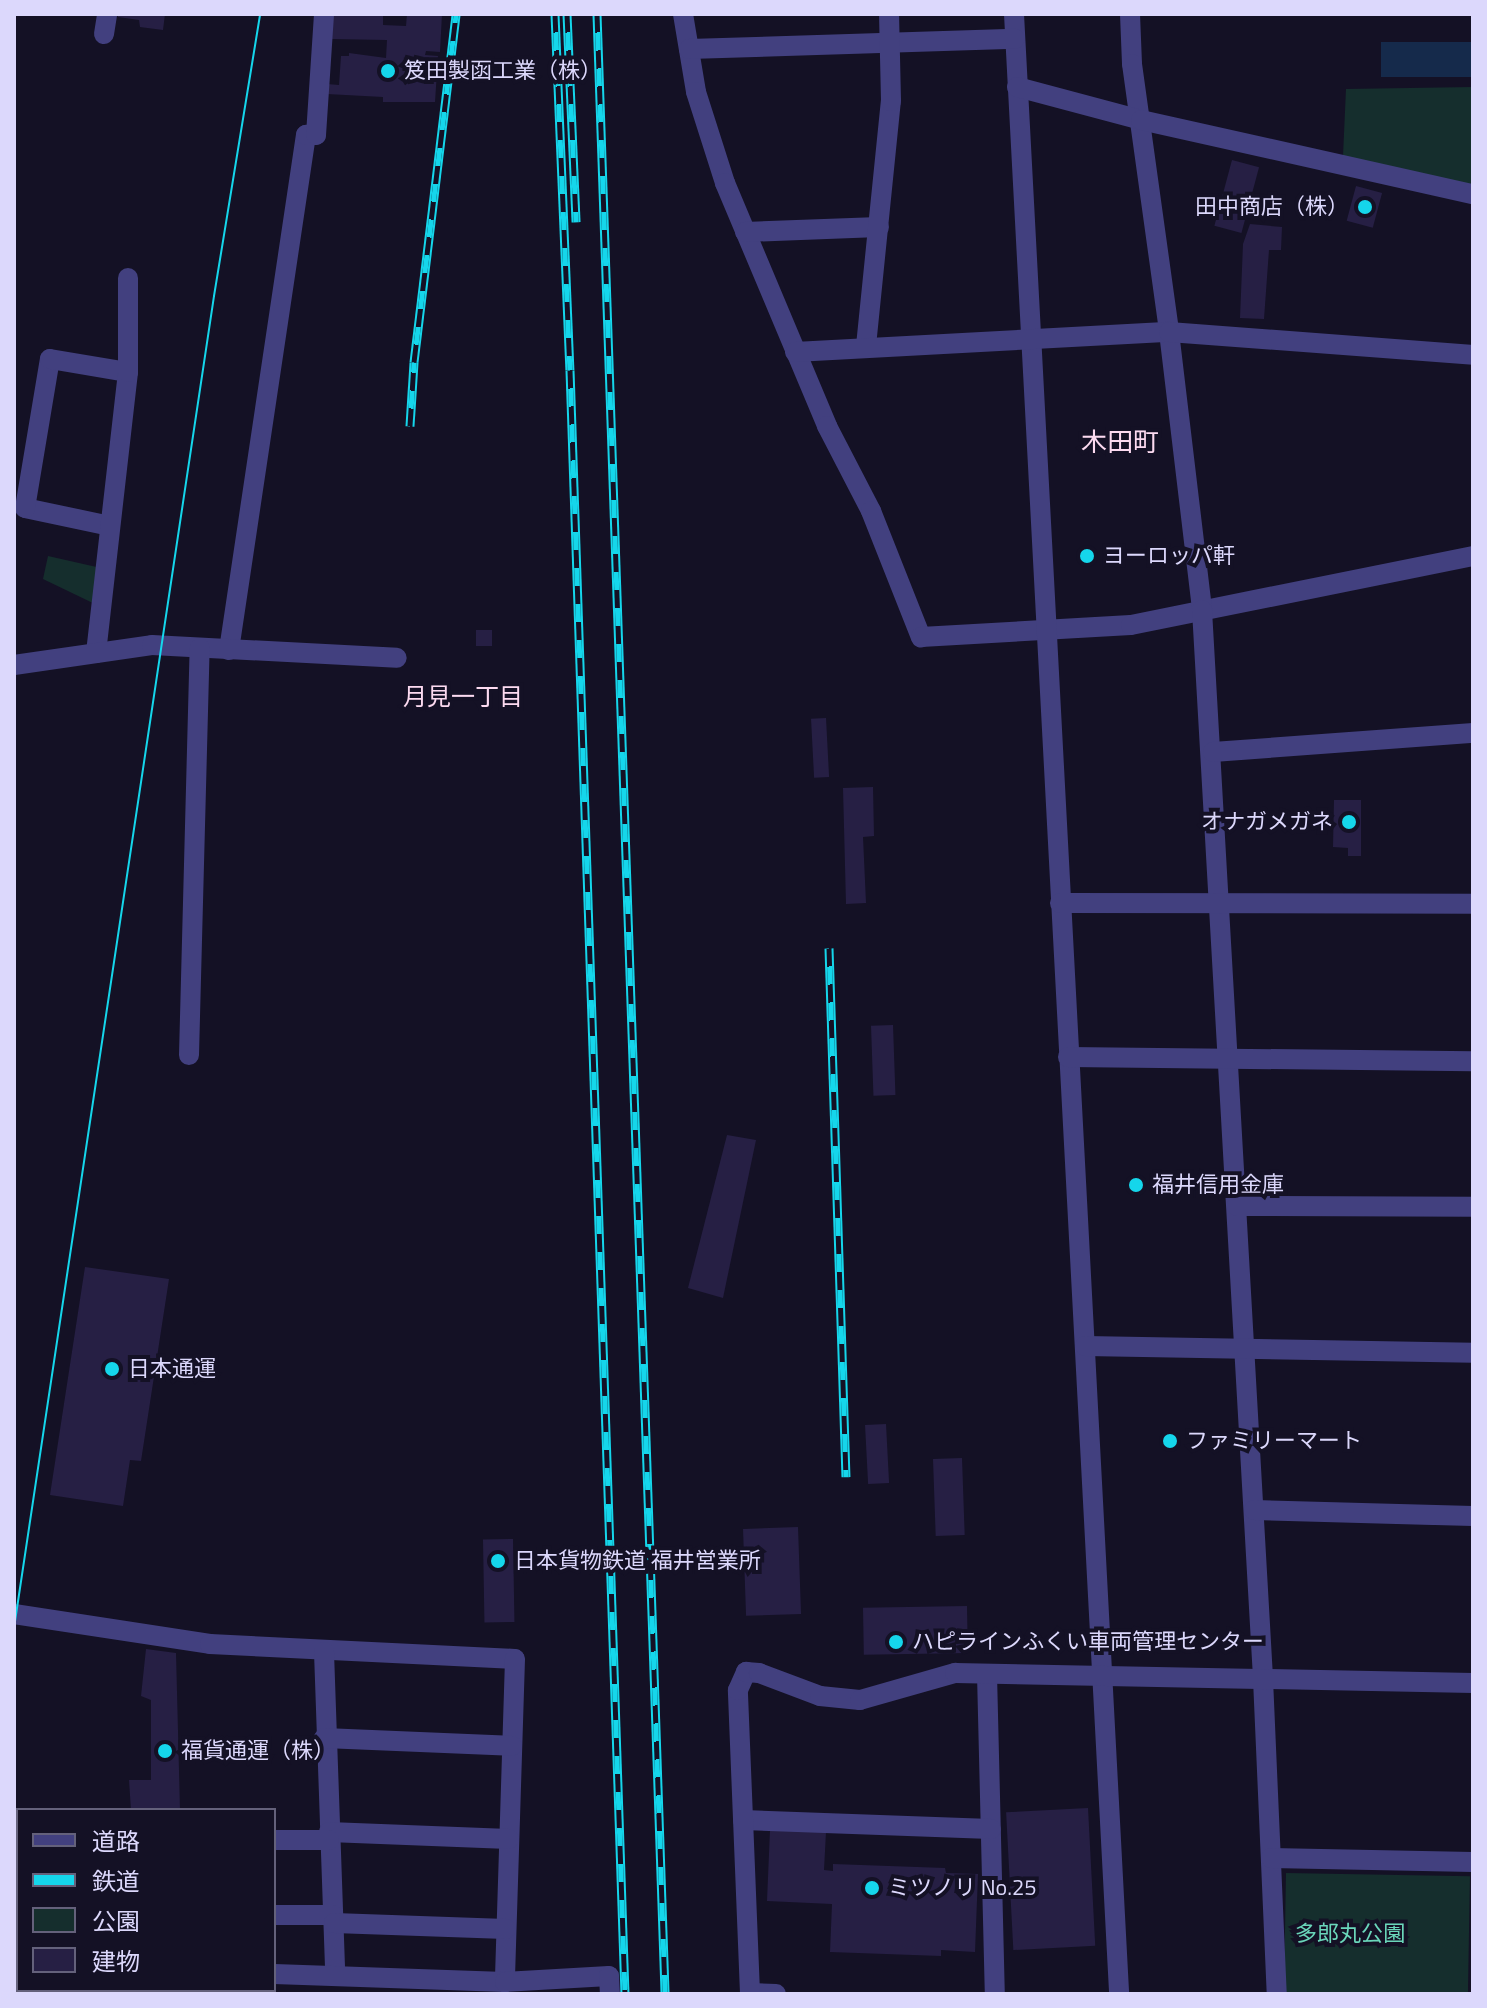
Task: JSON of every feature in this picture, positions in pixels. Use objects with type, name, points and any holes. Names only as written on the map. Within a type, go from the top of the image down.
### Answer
[{"type":"street","points":[[229,650],[306,135],[316,135],[324,14]]},
{"type":"street","points":[[683,14],[696,92],[725,183],[827,426],[871,511],[921,637],[1131,625],[1473,556]]},
{"type":"street","points":[[866,346],[891,101],[889,14]]},
{"type":"street","points":[[1014,14],[1119,1994]]},
{"type":"street","points":[[1130,14],[1132,64],[1169,332],[1202,610],[1213,752],[1277,1994]]},
{"type":"street","points":[[689,49],[1015,39]]},
{"type":"street","points":[[1017,87],[1141,120],[1473,194]]},
{"type":"street","points":[[745,232],[879,227]]},
{"type":"street","points":[[96,653],[128,372],[128,278]]},
{"type":"street","points":[[795,352],[1169,332],[1473,355]]},
{"type":"street","points":[[110,526],[25,508],[50,359],[128,372]]},
{"type":"street","points":[[14,665],[152,645],[397,658]]},
{"type":"street","points":[[189,1055],[200,648]]},
{"type":"street","points":[[1213,752],[1473,733]]},
{"type":"street","points":[[1060,903],[1473,904]]},
{"type":"street","points":[[1068,1057],[1228,1056],[1473,1061]]},
{"type":"street","points":[[1237,1206],[1473,1207]]},
{"type":"street","points":[[1085,1346],[1245,1346],[1473,1353]]},
{"type":"street","points":[[1254,1510],[1473,1516]]},
{"type":"street","points":[[14,1614],[210,1644],[515,1659],[505,1982]]},
{"type":"street","points":[[324,1652],[324,1738],[335,1975]]},
{"type":"street","points":[[776,1994],[750,1993],[738,1683],[746,1672],[759,1673],[820,1696],[860,1700],[955,1673],[1473,1683]]},
{"type":"street","points":[[987,1674],[995,1994]]},
{"type":"street","points":[[324,1738],[512,1746]]},
{"type":"street","points":[[743,1820],[991,1829]]},
{"type":"street","points":[[276,1840],[329,1836],[509,1839]]},
{"type":"street","points":[[1271,1858],[1473,1862]]},
{"type":"street","points":[[276,1915],[506,1929]]},
{"type":"street","points":[[276,1974],[505,1982],[609,1976],[610,1994]]},
{"type":"street","points":[[112,1992],[146,1994]]},
{"type":"green space","points":[[1473,87],[1473,186],[1343,156],[1346,89]]},
{"type":"green space","points":[[48,556],[101,568],[97,605],[43,579]]},
{"type":"green space","name":"多郎丸公園","points":[[1286,1873],[1470,1876],[1468,1994],[1284,1994]]},
{"type":"water","points":[[1381,42],[1473,42],[1473,77],[1381,77]]},
{"type":"building","points":[[118,14],[165,14],[163,30],[140,27],[139,20],[118,17]]},
{"type":"building","name":"笈田製函工業（株）","points":[[333,14],[383,14],[383,25],[406,26],[407,14],[442,14],[440,52],[426,51],[425,55],[438,56],[435,102],[383,102],[383,97],[327,94],[327,84],[339,85],[341,56],[349,56],[349,53],[386,58],[387,40],[332,39]]},
{"type":"building","points":[[1232,160],[1259,167],[1241,233],[1214,226]]},
{"type":"building","name":"田中商店（株）","points":[[1356,186],[1382,193],[1373,228],[1347,221]]},
{"type":"building","points":[[1250,224],[1282,227],[1281,250],[1269,250],[1264,319],[1240,318],[1243,244]]},
{"type":"building","points":[[476,630],[492,630],[492,646],[476,646]]},
{"type":"building","points":[[826,718],[829,777],[814,778],[811,719]]},
{"type":"building","points":[[873,787],[874,836],[863,837],[866,903],[846,904],[843,788]]},
{"type":"building","points":[[1334,800],[1361,800],[1361,856],[1348,856],[1348,848],[1333,847]]},
{"type":"building","points":[[893,1025],[895,1095],[873,1096],[871,1026]]},
{"type":"building","points":[[727,1135],[756,1140],[723,1298],[688,1288]]},
{"type":"building","name":"日本通運","points":[[85,1267],[169,1279],[141,1461],[130,1460],[123,1506],[50,1495]]},
{"type":"building","points":[[886,1424],[889,1483],[868,1484],[865,1425]]},
{"type":"building","points":[[962,1458],[965,1535],[936,1536],[933,1459]]},
{"type":"building","points":[[798,1527],[801,1614],[746,1616],[743,1529]]},
{"type":"building","points":[[513,1539],[514,1622],[484,1623],[483,1540]]},
{"type":"building","points":[[967,1606],[968,1653],[864,1655],[863,1608]]},
{"type":"building","name":"福貨通運（株）","points":[[146,1649],[176,1653],[180,1808],[131,1808],[129,1780],[151,1780],[151,1700],[141,1696]]},
{"type":"building","points":[[1088,1808],[1095,1946],[1013,1950],[1006,1812]]},
{"type":"building","name":"ミツノリ No.25","points":[[770,1830],[826,1832],[824,1870],[833,1871],[833,1864],[945,1868],[946,1873],[978,1874],[975,1952],[941,1950],[941,1956],[830,1952],[832,1904],[767,1901]]},
{"type":"tram line","points":[[14,1628],[214,296],[260,14]]},
{"type":"railway","points":[[410,426],[414,362],[456,14]]},
{"type":"railway","points":[[555,14],[570,370],[625,1994]]},
{"type":"railway","points":[[567,14],[576,222]]},
{"type":"railway","points":[[597,14],[665,1994]]},
{"type":"railway","points":[[829,948],[846,1477]]},
{"type":"place","name":"笈田製函工業（株）","points":[[388,71]]},
{"type":"place","name":"田中商店（株）","points":[[1365,207]]},
{"type":"place","name":"ヨーロッパ軒","points":[[1087,556]]},
{"type":"place","name":"オナガメガネ","points":[[1349,822]]},
{"type":"place","name":"福井信用金庫","points":[[1136,1185]]},
{"type":"place","name":"日本通運","points":[[112,1369]]},
{"type":"place","name":"ファミリーマート","points":[[1170,1441]]},
{"type":"place","name":"日本貨物鉄道 福井営業所","points":[[498,1561]]},
{"type":"place","name":"ハピラインふくい車両管理センター","points":[[896,1642]]},
{"type":"place","name":"福貨通運（株）","points":[[165,1751]]},
{"type":"place","name":"ミツノリ No.25","points":[[872,1888]]},
{"type":"district","name":"木田町","points":[[1120,442]]},
{"type":"district","name":"月見一丁目","points":[[463,697]]}]
